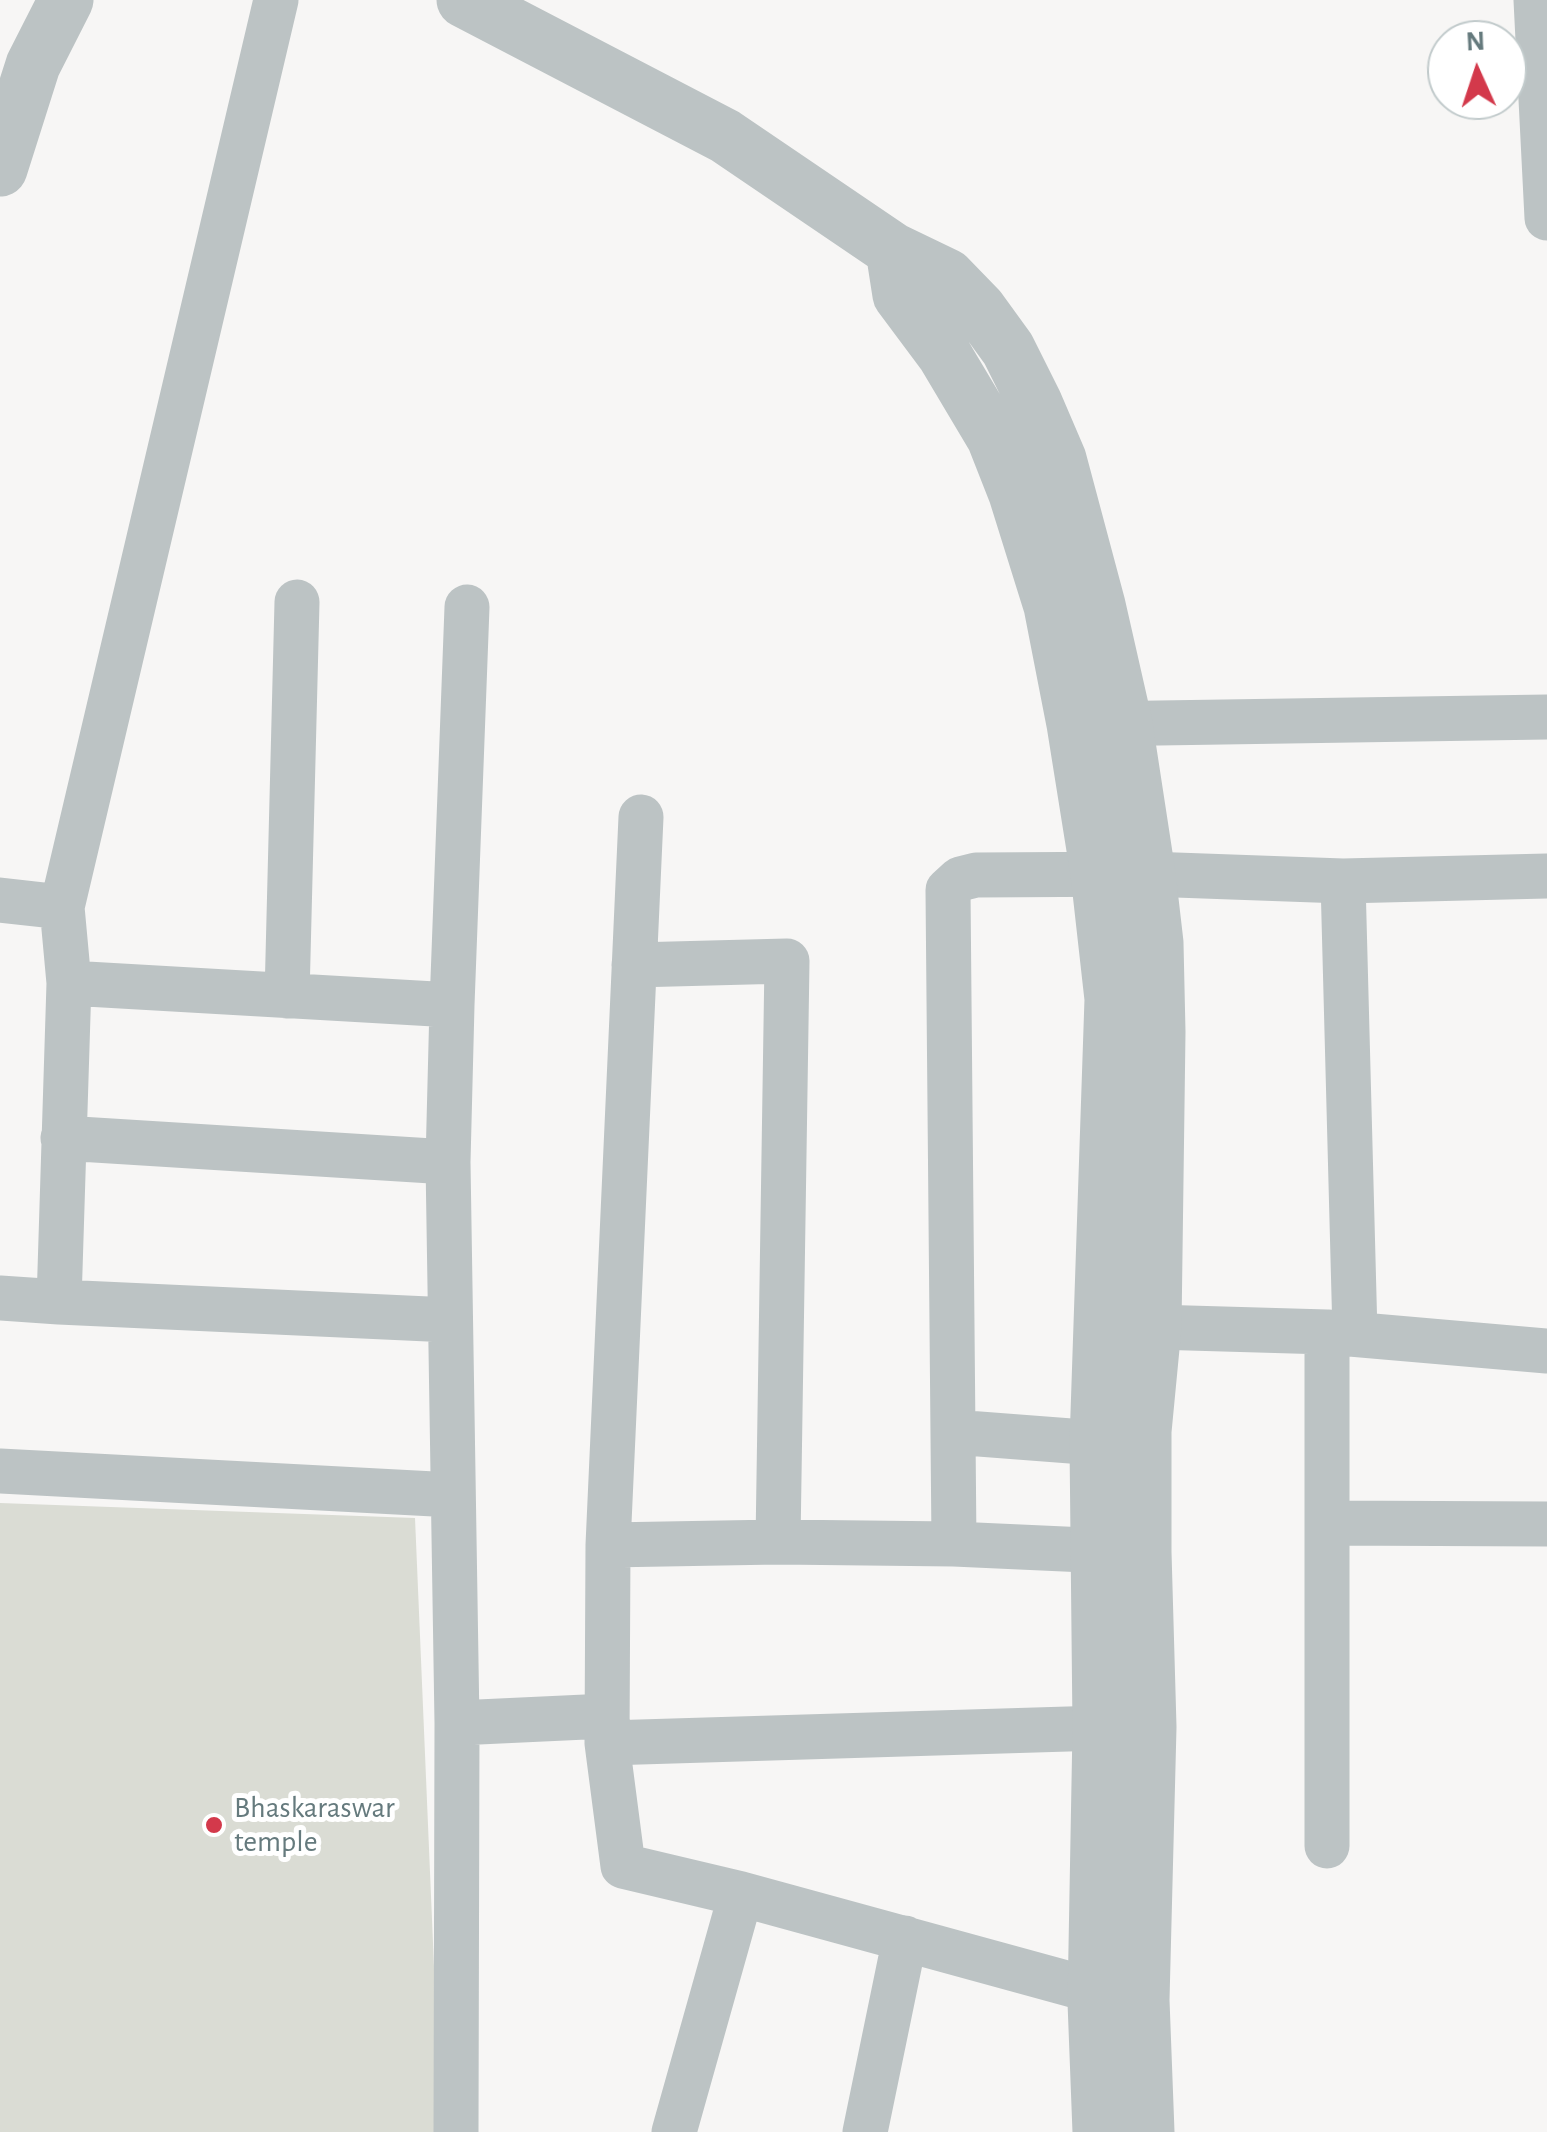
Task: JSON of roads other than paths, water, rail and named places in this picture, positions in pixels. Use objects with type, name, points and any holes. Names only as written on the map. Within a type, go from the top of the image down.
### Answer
[{"type":"street","points":[[0,170],[17,57],[66,0]]},
{"type":"street","points":[[60,1302],[70,983],[62,907],[276,0]]},
{"type":"street","points":[[464,0],[724,136],[893,250],[946,276],[979,310],[1008,349],[1035,403],[1033,467],[1098,605],[1099,724],[1123,874],[1156,943],[1158,1032],[1128,1326],[1098,1443],[1122,1552]]},
{"type":"street","points":[[1536,0],[1544,88],[1547,218]]},
{"type":"street","points":[[287,996],[298,602]]},
{"type":"street","points":[[456,2132],[457,1723],[448,1162],[467,607]]},
{"type":"street","points":[[1099,724],[1547,717]]},
{"type":"street","points":[[641,816],[608,1546],[607,1730],[623,1866],[1119,1996]]},
{"type":"street","points":[[954,1544],[948,890],[960,879],[976,876],[1123,874],[1343,881],[1547,876]]},
{"type":"street","points":[[1327,1846],[1327,1523],[1341,1333],[1343,881]]},
{"type":"street","points":[[0,900],[62,907]]},
{"type":"street","points":[[634,965],[786,960],[778,1542]]},
{"type":"street","points":[[70,983],[452,1005]]},
{"type":"street","points":[[63,1138],[448,1162]]},
{"type":"street","points":[[0,1298],[450,1320]]},
{"type":"street","points":[[1128,1326],[1341,1333],[1547,1351]]},
{"type":"street","points":[[1100,2132],[1119,1996],[1125,1727],[1122,1552],[1144,1431],[1128,1326]]},
{"type":"street","points":[[952,1432],[1098,1443]]},
{"type":"street","points":[[0,1471],[453,1495]]},
{"type":"street","points":[[1327,1523],[1547,1524]]},
{"type":"street","points":[[608,1546],[778,1542],[954,1544],[1122,1552]]},
{"type":"street","points":[[457,1723],[607,1730],[1125,1727]]},
{"type":"street","points":[[674,2132],[741,1894]]},
{"type":"street","points":[[865,2132],[904,1938]]},
{"type":"street","points":[[1119,1996],[1147,2132]]},
{"type":"place","name":"Bhaskaraswar temple","points":[[214,1825]]}]
